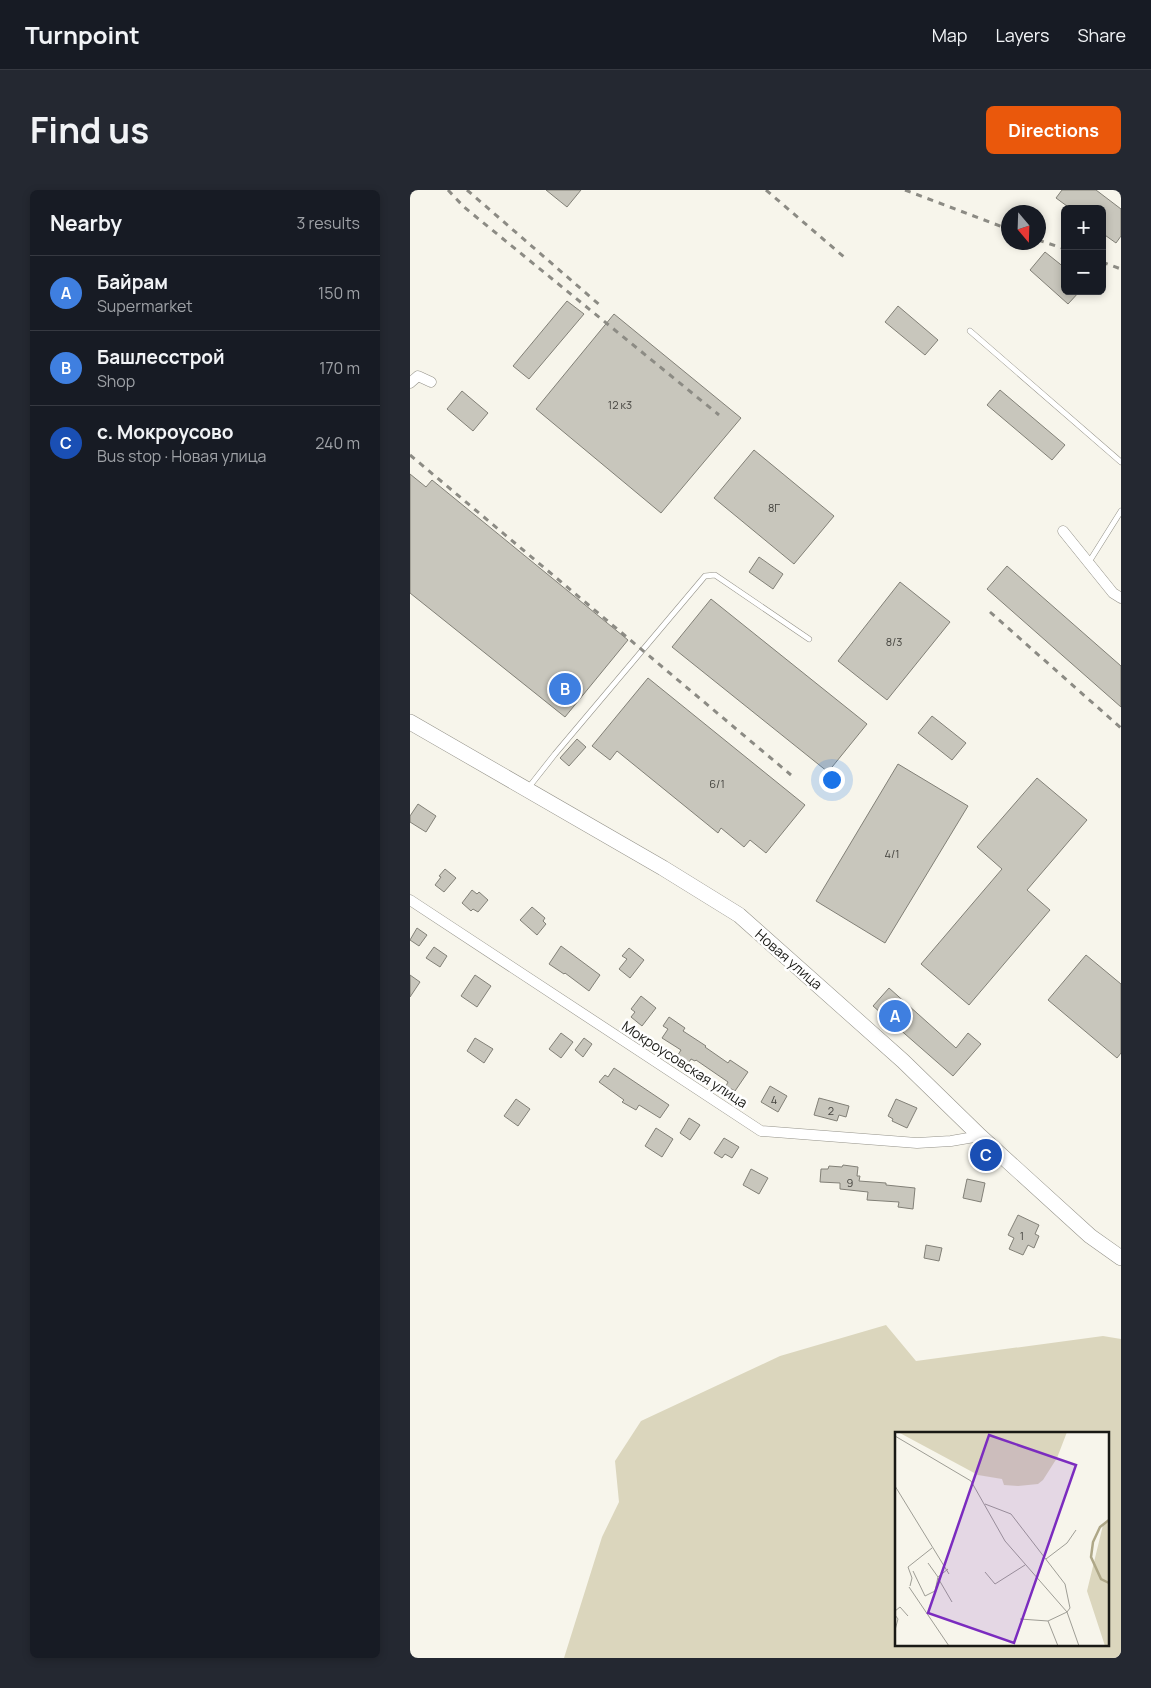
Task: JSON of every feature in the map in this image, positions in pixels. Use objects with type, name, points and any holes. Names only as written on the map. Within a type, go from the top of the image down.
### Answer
[{"type":"main road","name":"Новая улица","points":[[413,723],[663,868],[739,915],[903,1061],[980,1136],[1090,1236],[1121,1258]]},
{"type":"street","points":[[410,383],[418,376],[431,382]]},
{"type":"street","points":[[1063,531],[1113,593],[1121,598]]},
{"type":"street","name":"Мокроусовская улица","points":[[410,900],[761,1131],[917,1143],[951,1141],[980,1136]]},
{"type":"lane","points":[[970,331],[1121,462]]},
{"type":"lane","points":[[1088,563],[1121,511]]},
{"type":"lane","points":[[527,790],[704,576],[715,575],[809,639]]},
{"type":"shaded area","points":[[886,1325],[916,1361],[1103,1336],[1121,1339],[1121,1658],[564,1658],[602,1537],[619,1502],[615,1461],[641,1421],[780,1356]]},
{"type":"building","points":[[546,190],[581,190],[567,207]]},
{"type":"building","points":[[1062,190],[1096,190],[1121,209],[1121,236],[1116,243],[1106,236],[1106,205],[1066,205],[1056,198]]},
{"type":"building","points":[[1045,252],[1061,265],[1061,295],[1076,295],[1068,304],[1030,270]]},
{"type":"building","points":[[567,301],[584,314],[529,379],[513,366]]},
{"type":"building","points":[[898,306],[938,340],[925,355],[885,322]]},
{"type":"building","points":[[614,314],[741,418],[661,513],[536,409]]},
{"type":"building","points":[[1000,390],[1065,445],[1052,460],[987,405]]},
{"type":"building","points":[[462,391],[488,413],[473,431],[447,409]]},
{"type":"building","points":[[754,450],[834,516],[794,564],[714,498]]},
{"type":"building","points":[[410,474],[426,487],[432,480],[628,640],[565,717],[410,593]]},
{"type":"building","points":[[759,557],[783,574],[773,589],[749,572]]},
{"type":"building","points":[[1007,566],[1121,666],[1121,707],[987,589]]},
{"type":"building","points":[[900,582],[950,622],[887,700],[838,661]]},
{"type":"building","points":[[711,599],[867,724],[828,772],[672,647]]},
{"type":"building","points":[[648,678],[805,805],[766,853],[750,840],[744,847],[721,828],[718,833],[617,751],[610,760],[592,746]]},
{"type":"building","points":[[932,716],[966,743],[952,760],[918,733]]},
{"type":"building","points":[[577,739],[586,747],[569,766],[560,758]]},
{"type":"building","points":[[898,764],[968,806],[885,943],[816,901]]},
{"type":"building","points":[[1037,778],[1087,820],[1027,890],[1050,910],[969,1005],[921,964],[1002,869],[977,847]]},
{"type":"building","points":[[418,804],[436,816],[426,832],[410,822],[410,816]]},
{"type":"building","points":[[445,869],[456,878],[444,892],[435,885]]},
{"type":"building","points":[[472,890],[477,894],[479,892],[488,900],[478,912],[473,909],[471,911],[462,903]]},
{"type":"building","points":[[532,907],[545,918],[543,921],[546,924],[537,935],[520,920]]},
{"type":"building","points":[[417,928],[427,935],[419,946],[410,940]]},
{"type":"building","points":[[561,946],[600,975],[589,991],[549,964]]},
{"type":"building","points":[[434,947],[447,956],[440,967],[426,958]]},
{"type":"building","points":[[629,948],[644,960],[630,978],[619,969],[627,959],[622,956]]},
{"type":"building","points":[[1086,955],[1121,984],[1121,1053],[1117,1058],[1048,1000]]},
{"type":"building","points":[[410,975],[420,982],[410,997]]},
{"type":"building","points":[[475,975],[491,986],[477,1007],[461,996]]},
{"type":"building","points":[[889,988],[956,1048],[968,1033],[981,1044],[953,1076],[873,1006]]},
{"type":"building","points":[[641,996],[656,1008],[642,1026],[631,1017],[635,1012],[631,1009]]},
{"type":"building","points":[[669,1017],[685,1028],[683,1031],[705,1047],[728,1063],[730,1060],[748,1072],[735,1091],[726,1086],[728,1082],[696,1060],[691,1059],[687,1065],[676,1058],[681,1050],[662,1038],[668,1029],[663,1026]]},
{"type":"building","points":[[561,1033],[573,1042],[561,1058],[549,1049]]},
{"type":"building","points":[[475,1038],[493,1049],[484,1063],[467,1051]]},
{"type":"building","points":[[584,1038],[592,1044],[583,1057],[575,1050]]},
{"type":"building","points":[[614,1068],[669,1105],[660,1118],[639,1105],[636,1110],[622,1102],[624,1100],[599,1082],[605,1075],[608,1077]]},
{"type":"building","points":[[770,1086],[787,1096],[778,1112],[761,1102]]},
{"type":"building","points":[[819,1098],[849,1106],[846,1117],[839,1115],[837,1121],[814,1115]]},
{"type":"building","points":[[516,1099],[530,1109],[518,1126],[504,1116]]},
{"type":"building","points":[[896,1099],[917,1108],[907,1128],[892,1121],[893,1119],[888,1116]]},
{"type":"building","points":[[689,1118],[700,1125],[690,1140],[680,1133]]},
{"type":"building","points":[[656,1128],[673,1139],[662,1157],[645,1146]]},
{"type":"building","points":[[724,1138],[739,1147],[732,1158],[725,1154],[722,1158],[714,1153]]},
{"type":"building","points":[[843,1165],[858,1167],[857,1176],[860,1176],[859,1181],[915,1188],[913,1209],[898,1207],[899,1202],[867,1200],[868,1192],[840,1189],[840,1183],[820,1182],[821,1169],[828,1169],[829,1166],[842,1167]]},
{"type":"building","points":[[751,1169],[768,1178],[759,1194],[743,1185]]},
{"type":"building","points":[[967,1179],[985,1183],[981,1202],[963,1198]]},
{"type":"building","points":[[1018,1215],[1039,1225],[1035,1234],[1039,1236],[1034,1248],[1028,1245],[1023,1255],[1009,1249],[1014,1238],[1008,1235]]},
{"type":"building","points":[[926,1245],[942,1248],[939,1261],[924,1258]]},
{"type":"railway","points":[[448,190],[464,207],[719,415]]},
{"type":"railway","points":[[467,190],[602,307]]},
{"type":"railway","points":[[766,190],[844,257]]},
{"type":"railway","points":[[905,190],[1001,226]]},
{"type":"railway","points":[[1046,243],[1061,248]]},
{"type":"railway","points":[[1106,263],[1121,269]]},
{"type":"railway","points":[[410,455],[791,775]]},
{"type":"railway","points":[[990,612],[1121,728]]},
{"type":"place","name":"Башлесстрой","points":[[565,689]]},
{"type":"place","name":"Байрам","points":[[895,1016]]},
{"type":"place","name":"с. Мокроусово","points":[[986,1155]]}]
